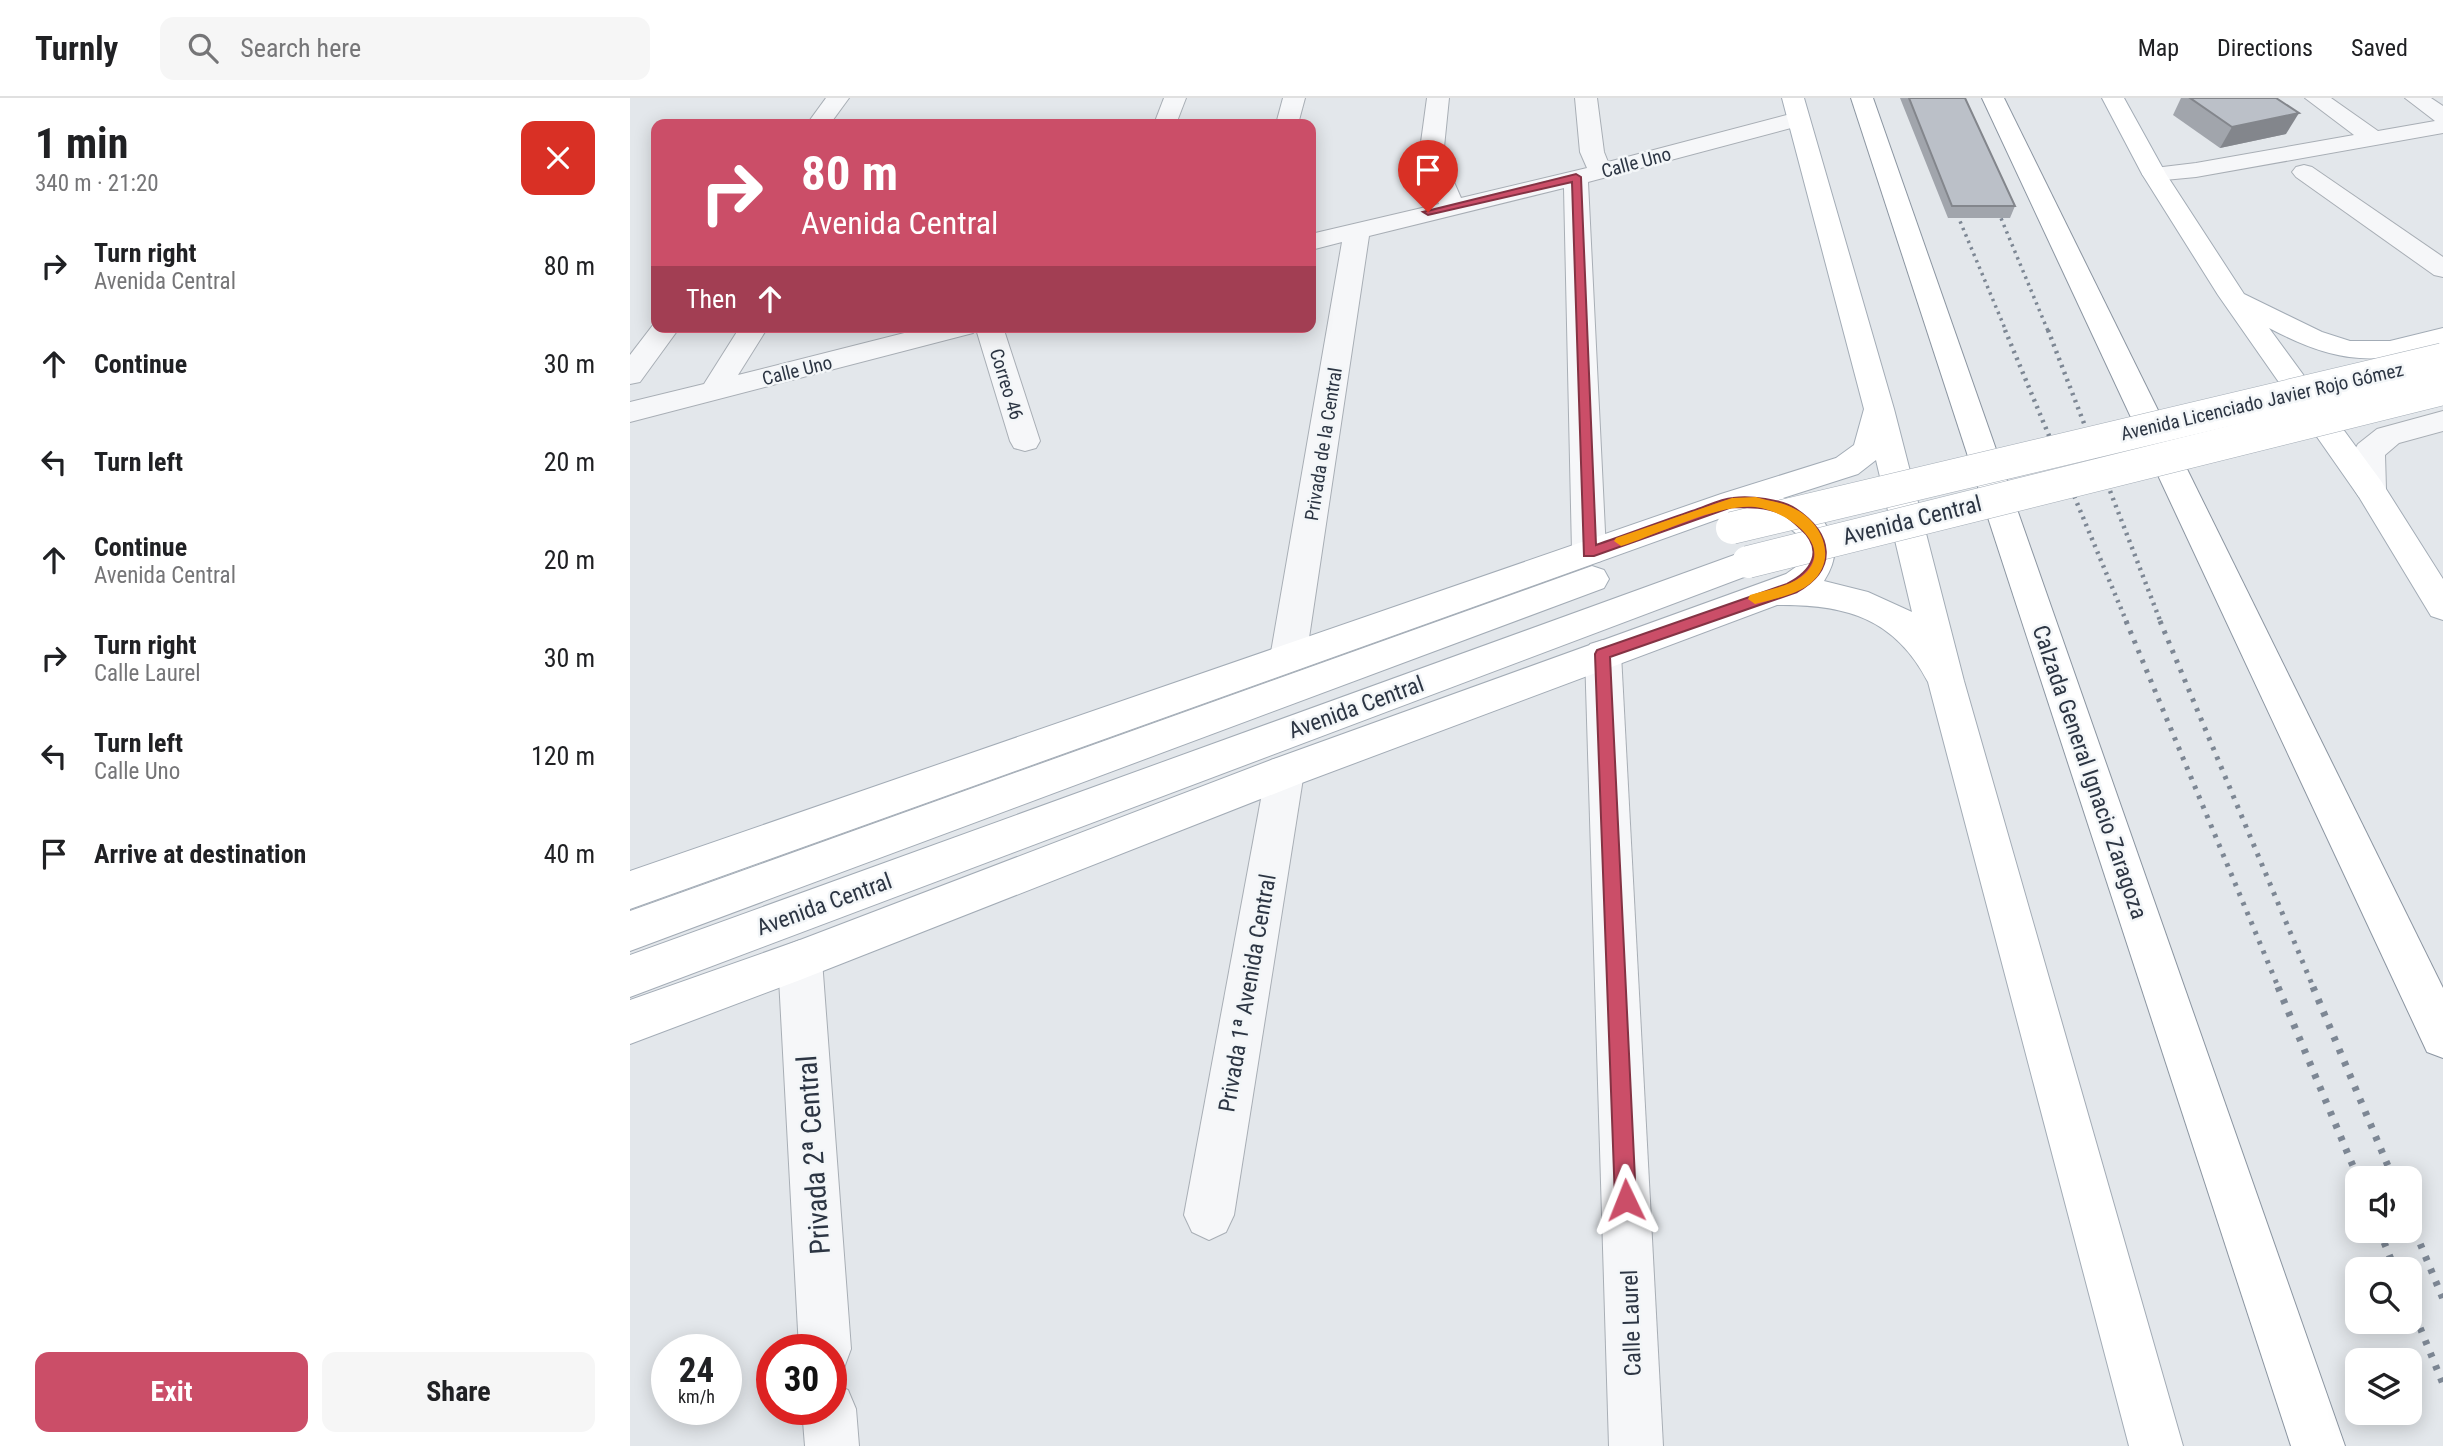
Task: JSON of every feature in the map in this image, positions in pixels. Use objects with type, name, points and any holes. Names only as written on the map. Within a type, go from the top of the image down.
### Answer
[{"type":"main road","name":"Calzada General Ignacio Zaragoza","points":[[1862,98],[2318,1446]]},
{"type":"main road","points":[[1993,98],[2443,1036]]},
{"type":"main road","points":[[2113,98],[2154,174],[2231,295],[2370,489],[2443,607]]},
{"type":"main road","points":[[1795,109],[1879,410],[1946,681],[2156,1446]]},
{"type":"main road","name":"Avenida Licenciado Javier Rojo Gómez","points":[[2231,295],[2303,336],[2343,349],[2388,350],[2443,337]]},
{"type":"main road","name":"Avenida Licenciado Javier Rojo Gómez","points":[[2080,444],[2443,359]]},
{"type":"main road","name":"Avenida Licenciado Javier Rojo Gómez","points":[[2092,474],[2443,388]]},
{"type":"main road","name":"Avenida Central","points":[[630,931],[1732,515],[1847,466],[1868,450],[1879,410]]},
{"type":"main road","name":"Avenida Central","points":[[630,890],[1589,552],[1732,515],[2080,444]]},
{"type":"main road","name":"Avenida Central","points":[[630,976],[1748,562],[2092,474]]},
{"type":"main road","points":[[1732,515],[1773,505],[1790,511],[1813,532],[1819,545],[1820,558],[1815,570],[1805,580],[1775,592]]},
{"type":"main road","name":"Avenida Central","points":[[630,1022],[800,960],[1285,772],[1775,592],[1826,594],[1878,609],[1900,620],[1924,644],[1946,681]]},
{"type":"street","points":[[822,119],[838,98]]},
{"type":"street","points":[[1167,119],[1174,98]]},
{"type":"street","points":[[1288,119],[1294,98]]},
{"type":"street","points":[[1437,98],[1430,157],[1451,206]]},
{"type":"street","points":[[1586,98],[1592,152],[1588,174],[1589,552]]},
{"type":"street","points":[[2316,98],[2375,139]]},
{"type":"street","points":[[2416,98],[2443,116]]},
{"type":"street","name":"Calle Uno","points":[[1316,241],[1588,174],[1795,109]]},
{"type":"street","points":[[2381,112],[2411,133]]},
{"type":"street","points":[[2154,174],[2196,170],[2443,126]]},
{"type":"street","points":[[2304,131],[2325,146]]},
{"type":"street","points":[[2304,172],[2443,269]]},
{"type":"street","name":"Privada de la Central","points":[[1288,658],[1357,230]]},
{"type":"street","points":[[630,375],[662,333]]},
{"type":"street","points":[[713,392],[750,333]]},
{"type":"street","name":"Calle Uno","points":[[630,412],[940,333]]},
{"type":"street","name":"Correo 46","points":[[991,333],[1025,441]]},
{"type":"street","points":[[2370,489],[2369,451],[2388,436],[2443,421]]},
{"type":"street","name":"Calle Laurel","points":[[1602,654],[1636,1446]]},
{"type":"street","name":"Privada 1ª Avenida Central","points":[[1209,1215],[1285,772]]},
{"type":"street","name":"Privada 2ª Central","points":[[800,960],[824,1334]]},
{"type":"street","points":[[830,1425],[832,1446]]},
{"type":"building","points":[[1909,98],[1965,98],[2015,206],[1952,206]]},
{"type":"building","points":[[2190,98],[2276,98],[2299,113],[2232,127]]},
{"type":"railway","points":[[1993,199],[2048,331]]},
{"type":"railway","points":[[1952,202],[2006,331]]},
{"type":"railway","points":[[2005,330],[2127,623]]},
{"type":"railway","points":[[2048,330],[2161,623]]},
{"type":"railway","points":[[2126,621],[2279,989]]},
{"type":"railway","points":[[2160,621],[2314,989]]},
{"type":"railway","points":[[2278,987],[2353,1166]]},
{"type":"railway","points":[[2313,987],[2388,1166]]},
{"type":"railway","points":[[2384,1243],[2390,1257]]},
{"type":"railway","points":[[2420,1243],[2443,1299]]},
{"type":"railway","points":[[2422,1332],[2443,1384]]},
{"type":"slow traffic","points":[[1621,541],[1732,502],[1756,502],[1790,511],[1813,532],[1819,545],[1820,558],[1815,570],[1805,580],[1792,588],[1755,599]]},
{"type":"route","points":[[1428,212],[1576,177],[1589,552],[1732,502],[1756,502],[1790,511],[1813,532],[1819,545],[1820,558],[1815,570],[1792,588],[1602,654],[1626,1200]]}]
